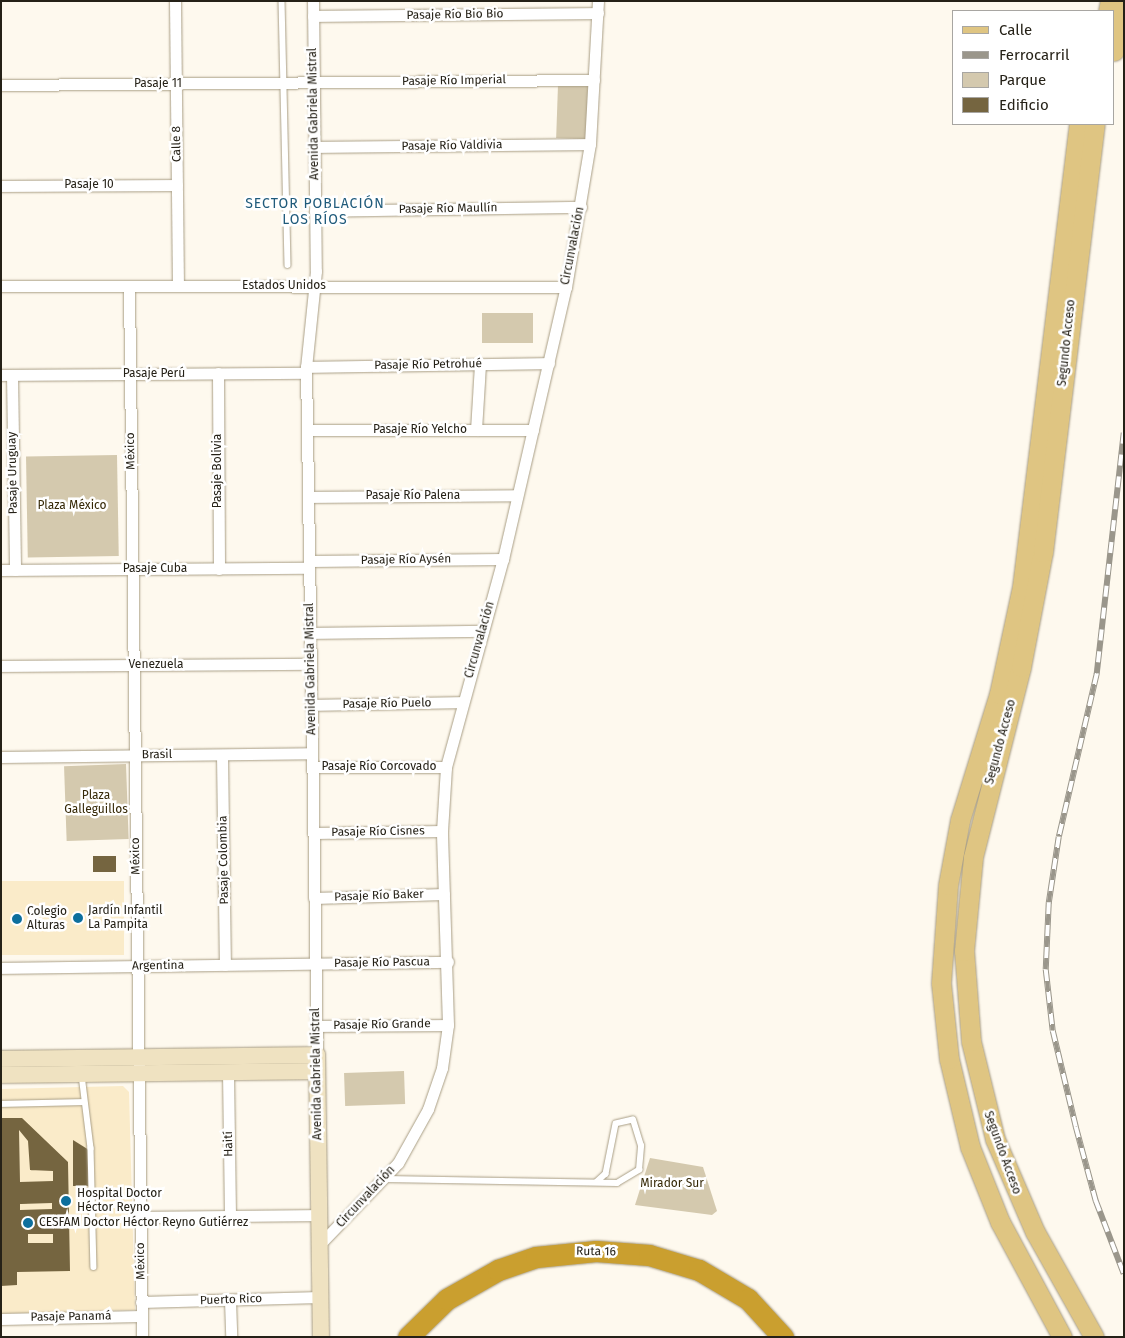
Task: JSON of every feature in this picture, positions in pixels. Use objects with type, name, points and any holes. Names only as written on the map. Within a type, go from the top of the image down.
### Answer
[{"type":"highway","name":"Ruta 16","points":[[408,1337],[447,1299],[498,1270],[536,1257],[596,1251],[649,1255],[699,1270],[748,1299],[783,1337]]},
{"type":"main road","points":[[1115,47],[1124,8]]},
{"type":"main road","name":"Segundo Acceso","points":[[1062,1337],[1000,1222],[970,1147],[948,1059],[941,983],[948,886],[960,820],[999,694],[1022,587],[1079,125]]},
{"type":"main road","name":"Segundo Acceso","points":[[1094,1337],[1035,1232],[995,1138],[971,1041],[964,951],[973,857],[1038,581],[1095,125]]},
{"type":"street","name":"Calle 8","points":[[175,1],[178,286]]},
{"type":"street","name":"Avenida Gabriela Mistral","points":[[313,1],[316,271],[311,287],[306,370],[321,1337]]},
{"type":"street","name":"Circunvalación","points":[[320,1244],[385,1179],[428,1109],[448,1025],[448,962],[442,831],[446,767],[462,702],[484,631],[503,559],[566,287],[581,207],[590,144],[598,1]]},
{"type":"street","name":"Pasaje Río Bio Bio","points":[[313,16],[598,13]]},
{"type":"street","name":"Pasaje Río Imperial","points":[[314,83],[594,80]]},
{"type":"street","name":"Pasaje 11","points":[[1,85],[314,83]]},
{"type":"street","name":"Pasaje Río Valdivia","points":[[314,148],[590,144]]},
{"type":"street","name":"Pasaje 10","points":[[1,186],[177,185]]},
{"type":"street","name":"Pasaje Río Maullín","points":[[315,211],[581,207]]},
{"type":"street","name":"Estados Unidos","points":[[1,286],[566,287]]},
{"type":"street","name":"México","points":[[129,286],[142,1337]]},
{"type":"street","name":"Pasaje Río Petrohué","points":[[306,370],[549,363]]},
{"type":"street","points":[[476,430],[480,364]]},
{"type":"street","name":"Pasaje Perú","points":[[7,375],[218,373],[306,370]]},
{"type":"street","name":"Pasaje Bolivia","points":[[218,373],[219,569]]},
{"type":"street","name":"Pasaje Uruguay","points":[[7,375],[14,570]]},
{"type":"street","name":"Pasaje Río Yelcho","points":[[307,430],[533,430]]},
{"type":"street","name":"Pasaje Río Palena","points":[[308,496],[518,495]]},
{"type":"street","name":"Pasaje Río Aysén","points":[[309,565],[503,559]]},
{"type":"street","name":"Pasaje Cuba","points":[[1,570],[219,569],[309,565]]},
{"type":"street","points":[[310,633],[484,631]]},
{"type":"street","name":"Venezuela","points":[[1,666],[311,664]]},
{"type":"street","name":"Pasaje Río Puelo","points":[[312,705],[462,702]]},
{"type":"street","name":"Brasil","points":[[1,757],[312,754]]},
{"type":"street","name":"Pasaje Colombia","points":[[222,755],[225,965]]},
{"type":"street","name":"Pasaje Río Corcovado","points":[[312,767],[446,767]]},
{"type":"street","name":"Pasaje Río Cisnes","points":[[314,833],[442,831]]},
{"type":"street","name":"Pasaje Río Baker","points":[[314,898],[444,894]]},
{"type":"street","name":"Pasaje Río Pascua","points":[[315,963],[448,962]]},
{"type":"street","name":"Argentina","points":[[1,968],[315,963]]},
{"type":"street","name":"Pasaje Río Grande","points":[[316,1026],[448,1025]]},
{"type":"street","points":[[1,1075],[82,1074],[138,1065],[317,1054]]},
{"type":"street","points":[[1,1059],[138,1065],[228,1072],[317,1072]]},
{"type":"street","name":"Haití","points":[[228,1072],[230,1216]]},
{"type":"street","points":[[140,1217],[319,1215]]},
{"type":"street","name":"Puerto Rico","points":[[141,1302],[320,1297]]},
{"type":"street","points":[[230,1300],[231,1337]]},
{"type":"street","name":"Pasaje Panamá","points":[[1,1318],[142,1316]]},
{"type":"lane","points":[[282,1],[288,265]]},
{"type":"lane","points":[[82,1074],[83,1102],[91,1148],[94,1267]]},
{"type":"lane","points":[[1,1104],[83,1102]]},
{"type":"lane","points":[[385,1179],[617,1183],[638,1170],[641,1146],[633,1120],[616,1124],[606,1174],[598,1182]]},
{"type":"shaded area","name":"Jardín Infantil La Pampita","points":[[1,881],[124,881],[124,955],[1,955]]},
{"type":"shaded area","name":"Hospital Doctor Héctor Reyno","points":[[123,1086],[129,1092],[135,1310],[1,1314],[1,1089]]},
{"type":"green space","points":[[558,85],[588,86],[586,139],[556,138]]},
{"type":"green space","points":[[482,313],[533,313],[533,343],[482,343]]},
{"type":"green space","name":"Plaza México","points":[[117,455],[119,556],[28,558],[26,457]]},
{"type":"green space","name":"Plaza Galleguillos","points":[[126,764],[129,839],[67,841],[64,766]]},
{"type":"green space","points":[[404,1071],[405,1104],[345,1106],[344,1073]]},
{"type":"green space","name":"Mirador Sur","points":[[650,1158],[703,1167],[717,1211],[712,1215],[635,1205]]},
{"type":"building","points":[[93,856],[116,856],[116,872],[93,872]]},
{"type":"building","points":[[1,1118],[22,1118],[68,1162],[70,1271],[17,1272],[17,1285],[1,1286]],"holes":[[[19,1130],[28,1141],[30,1170],[53,1171],[53,1181],[20,1182]],[[52,1203],[52,1209],[20,1210],[20,1204]],[[28,1234],[53,1234],[53,1243],[28,1243]]]},
{"type":"building","points":[[73,1140],[89,1150],[89,1186],[73,1186]]},
{"type":"railway","points":[[1124,433],[1097,674],[1059,837],[1049,903],[1046,970],[1053,1031],[1076,1127],[1096,1201],[1124,1274]]},
{"type":"place","name":"Jardín Infantil La Pampita","points":[[78,918]]},
{"type":"place","name":"Colegio Alturas","points":[[17,919]]},
{"type":"place","name":"Hospital Doctor Héctor Reyno","points":[[66,1201]]},
{"type":"place","name":"CESFAM Doctor Héctor Reyno Gutiérrez","points":[[28,1223]]},
{"type":"district","name":"SECTOR POBLACIÓN LOS RÍOS","points":[[315,212]]}]
